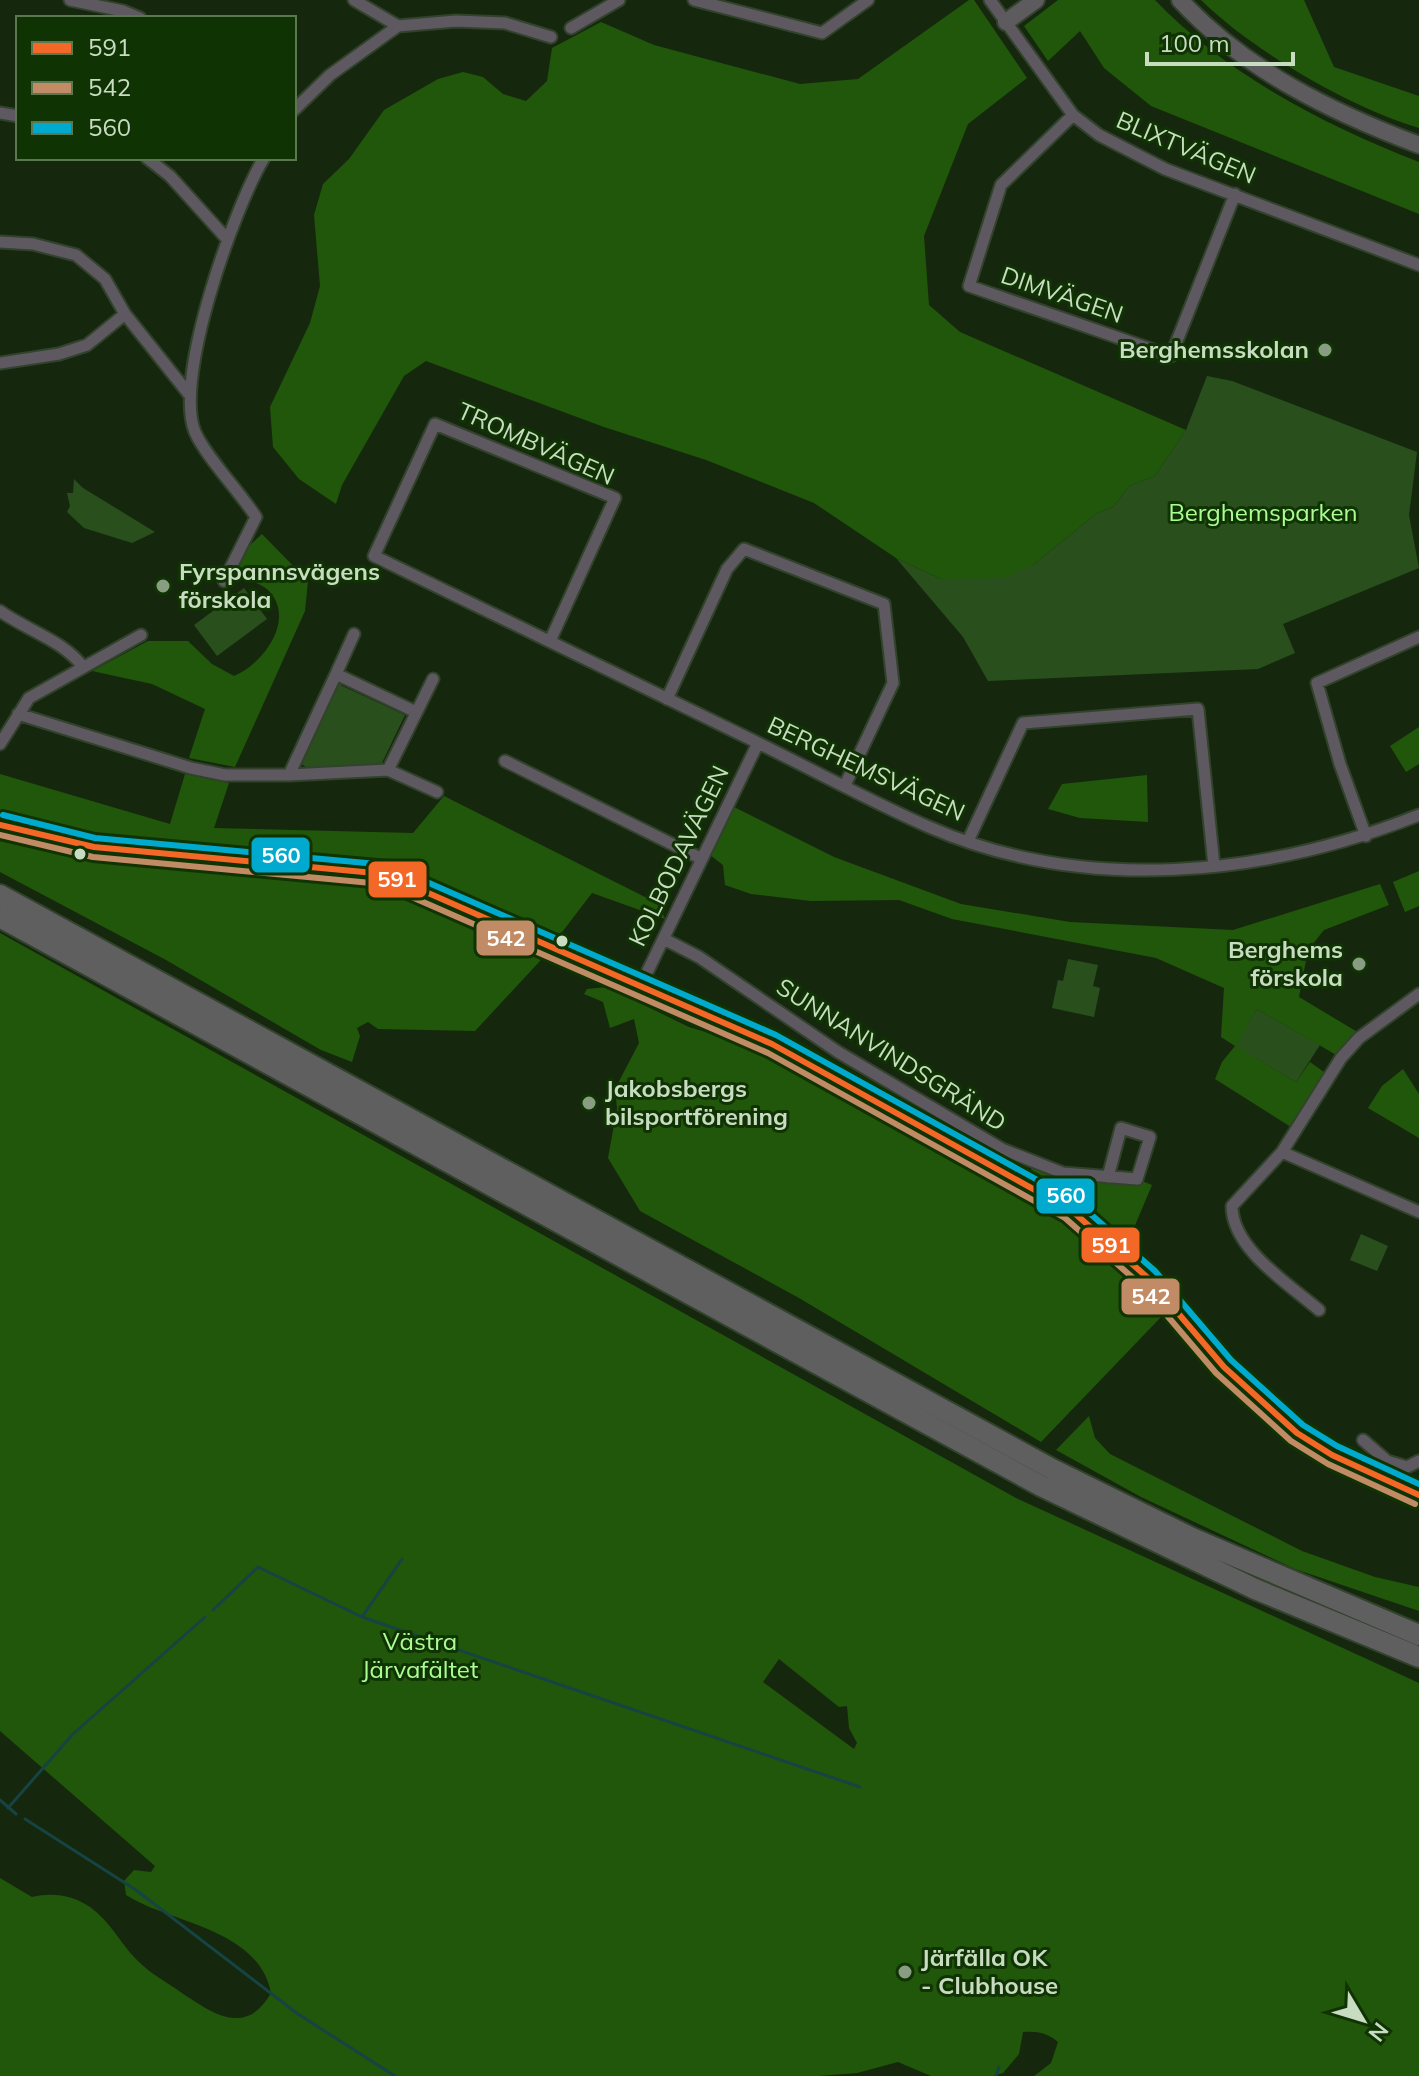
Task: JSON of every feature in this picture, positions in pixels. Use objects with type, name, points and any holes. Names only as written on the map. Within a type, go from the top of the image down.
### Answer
[{"type":"highway","points":[[0,895],[1052,1469],[1221,1552],[1419,1635]]},
{"type":"highway","points":[[0,917],[1041,1486],[1243,1584],[1419,1657]]},
{"type":"street","points":[[70,0],[135,16]]},
{"type":"street","points":[[354,0],[398,26]]},
{"type":"street","points":[[571,28],[619,0]]},
{"type":"street","points":[[694,0],[822,33],[868,0]]},
{"type":"street","name":"BLIXTVÄGEN","points":[[990,0],[1073,115],[1128,151],[1419,265]]},
{"type":"street","points":[[1006,22],[1036,0]]},
{"type":"street","points":[[1180,0],[1221,37],[1299,93],[1347,118],[1419,145]]},
{"type":"street","points":[[296,108],[330,75],[398,26],[456,21],[505,23],[551,37]]},
{"type":"street","name":"DIMVÄGEN","points":[[1073,115],[1001,185],[969,286],[1171,356],[1235,194]]},
{"type":"street","points":[[150,160],[170,176],[227,239]]},
{"type":"street","points":[[224,581],[256,517],[196,434],[188,393],[227,239],[250,180],[263,160]]},
{"type":"street","points":[[0,242],[33,244],[76,255],[105,279],[125,314],[188,393]]},
{"type":"street","points":[[0,363],[59,354],[87,345],[125,314]]},
{"type":"street","name":"TROMBVÄGEN","points":[[374,556],[435,424],[615,498],[550,641]]},
{"type":"street","points":[[667,699],[727,569],[744,549],[884,604],[893,683],[845,785]]},
{"type":"street","name":"BERGHEMSVÄGEN","points":[[374,556],[931,828],[1044,861],[1117,869],[1177,871],[1286,857],[1366,836],[1419,815]]},
{"type":"street","points":[[0,611],[23,627],[70,649],[83,667]]},
{"type":"street","points":[[289,775],[354,634]]},
{"type":"street","points":[[0,744],[29,698],[141,635]]},
{"type":"street","points":[[1366,836],[1317,683],[1419,637]]},
{"type":"street","points":[[336,674],[416,712]]},
{"type":"street","points":[[388,770],[433,679]]},
{"type":"street","points":[[968,841],[1023,723],[1198,709],[1214,866]]},
{"type":"street","points":[[18,714],[191,768],[225,775],[388,770],[437,792]]},
{"type":"street","name":"KOLBODAVÄGEN","points":[[640,987],[758,743]]},
{"type":"street","points":[[505,761],[702,859]]},
{"type":"street","points":[[0,825],[87,847],[321,863],[385,874],[772,1044],[1071,1210],[1148,1278],[1224,1367],[1297,1433],[1332,1455],[1419,1495]]},
{"type":"street","name":"SUNNANVINDSGRÄND","points":[[664,939],[699,957],[838,1052],[1002,1149],[1063,1173],[1108,1177],[1137,1179],[1150,1137],[1121,1128],[1108,1177]]},
{"type":"street","points":[[1319,1310],[1266,1264],[1232,1222],[1232,1206],[1282,1152],[1341,1058],[1359,1038],[1419,994]]},
{"type":"street","points":[[1282,1152],[1419,1212]]},
{"type":"street","points":[[1363,1440],[1387,1461],[1407,1467],[1419,1461]]},
{"type":"green space","points":[[969,0],[974,0],[1027,78],[968,124],[924,236],[929,305],[960,332],[1186,430],[1155,476],[1129,486],[1114,506],[1097,513],[1033,565],[1003,578],[941,579],[896,558],[814,503],[706,460],[604,427],[426,361],[404,376],[342,485],[336,504],[299,479],[273,447],[270,407],[310,323],[320,286],[314,215],[323,184],[349,159],[384,110],[438,79],[463,72],[483,77],[503,94],[526,101],[547,81],[552,48],[601,22],[654,45],[800,84],[858,79]]},
{"type":"green space","points":[[1058,0],[1155,0],[1213,52],[1278,95],[1348,132],[1419,162],[1419,214],[1151,106],[1104,68],[1080,31],[1048,61],[1024,26]]},
{"type":"green space","points":[[1201,0],[1304,0],[1334,67],[1419,96],[1419,128],[1363,106],[1303,75],[1247,39]]},
{"type":"green space","name":"Berghemsparken","points":[[1207,376],[1232,381],[1417,452],[1409,515],[1419,568],[1283,624],[1295,653],[1258,669],[988,681],[963,637],[896,558],[941,579],[1033,565],[1097,513],[1114,506],[1129,486],[1155,476],[1186,430]]},
{"type":"green space","points":[[74,479],[83,488],[155,532],[132,543],[84,528],[67,512],[70,506],[67,493],[73,493]]},
{"type":"green space","points":[[262,534],[308,581],[305,611],[235,767],[189,758],[205,709],[152,684],[92,671],[148,641],[188,641],[212,664],[234,676],[256,662],[273,639],[279,614],[268,590],[249,579],[239,568],[242,552]]},
{"type":"green space","points":[[244,588],[267,619],[217,656],[194,625]]},
{"type":"green space","points":[[338,684],[405,715],[380,767],[311,770],[301,764]]},
{"type":"green space","points":[[1419,727],[1419,764],[1406,772],[1390,746]]},
{"type":"green space","points":[[0,774],[170,824],[185,774],[229,783],[214,828],[413,833],[444,796],[659,904],[665,919],[592,893],[540,961],[475,1031],[378,1029],[368,1022],[357,1028],[360,1036],[352,1062],[321,1050],[166,960],[0,872]]},
{"type":"green space","points":[[1147,775],[1148,822],[1080,818],[1048,809],[1062,784]]},
{"type":"green space","points":[[734,807],[834,857],[961,904],[1070,922],[1233,930],[1380,884],[1389,905],[1324,930],[1308,950],[1299,997],[1359,1033],[1338,1056],[1257,1009],[1236,1046],[1296,1082],[1310,1062],[1328,1075],[1294,1129],[1215,1079],[1222,1062],[1235,1046],[1221,1037],[1224,988],[1156,958],[952,919],[899,900],[811,901],[751,894],[725,885],[723,865],[710,855]]},
{"type":"green space","points":[[1419,871],[1419,906],[1405,912],[1393,882]]},
{"type":"green space","name":"Västra Järvafältet","points":[[0,933],[1016,1498],[1419,1683],[1419,2076],[1034,2076],[1051,2063],[1058,2042],[1038,2032],[1023,2032],[1019,2054],[1003,2073],[993,2076],[931,2076],[898,2062],[857,2073],[818,2076],[0,2076],[0,1878],[32,1897],[62,1896],[90,1907],[143,1966],[216,2013],[239,2018],[250,2015],[261,2007],[271,1993],[263,1971],[249,1954],[231,1941],[126,1895],[124,1881],[134,1870],[151,1872],[155,1866],[0,1731]],"holes":[[[779,1659],[839,1707],[847,1706],[849,1728],[857,1743],[854,1749],[763,1682]]]},
{"type":"green space","points":[[1068,959],[1098,965],[1093,986],[1100,988],[1094,1017],[1052,1008],[1058,980],[1063,981]]},
{"type":"green space","points":[[607,987],[689,1027],[770,1051],[862,1099],[1059,1216],[1142,1287],[1163,1315],[1041,1442],[799,1298],[640,1211],[608,1158],[617,1108],[615,1089],[639,1043],[634,1019],[610,1028],[603,1002],[584,994],[587,989]]},
{"type":"green space","points":[[1257,1009],[1320,1045],[1296,1082],[1235,1046]]},
{"type":"green space","points":[[1403,1069],[1419,1094],[1419,1138],[1368,1108],[1382,1086]]},
{"type":"green space","points":[[1034,1162],[1063,1173],[1137,1179],[1152,1185],[1128,1242],[1092,1210],[1030,1173]]},
{"type":"green space","points":[[1361,1234],[1388,1246],[1377,1271],[1350,1260]]},
{"type":"green space","points":[[1089,1416],[1095,1438],[1110,1454],[1302,1551],[1375,1577],[1419,1587],[1419,1611],[1295,1569],[1141,1497],[1056,1450]]},
{"type":"waterway","points":[[213,1610],[258,1567],[362,1617],[402,1559]]},
{"type":"waterway","points":[[8,1808],[73,1734],[205,1617]]},
{"type":"waterway","points":[[362,1617],[860,1787]]},
{"type":"waterway","points":[[0,1800],[16,1814]]},
{"type":"waterway","points":[[25,1819],[136,1890],[298,2014],[395,2076]]},
{"type":"waterway","points":[[996,2076],[999,2067]]},
{"type":"transit line","name":"560","points":[[3,815],[95,838],[388,865],[776,1035],[1077,1202],[1155,1271],[1231,1360],[1303,1425],[1337,1446],[1419,1484]]},
{"type":"transit line","name":"591","points":[[0,825],[94,847],[385,874],[772,1044],[1071,1210],[1148,1278],[1224,1367],[1297,1433],[1332,1455],[1419,1495]]},
{"type":"transit line","name":"542","points":[[0,835],[93,857],[382,884],[768,1053],[1065,1218],[1141,1285],[1216,1373],[1291,1441],[1328,1464],[1415,1504]]},
{"type":"place","name":"Berghemsskolan","points":[[1325,350]]},
{"type":"place","name":"Fyrspannsvägens förskola","points":[[163,586]]},
{"type":"place","name":"Berghems förskola","points":[[1359,964]]},
{"type":"place","name":"Jakobsbergs bilsportförening","points":[[589,1103]]},
{"type":"place","name":"Järfälla OK - Clubhouse","points":[[905,1972]]}]
